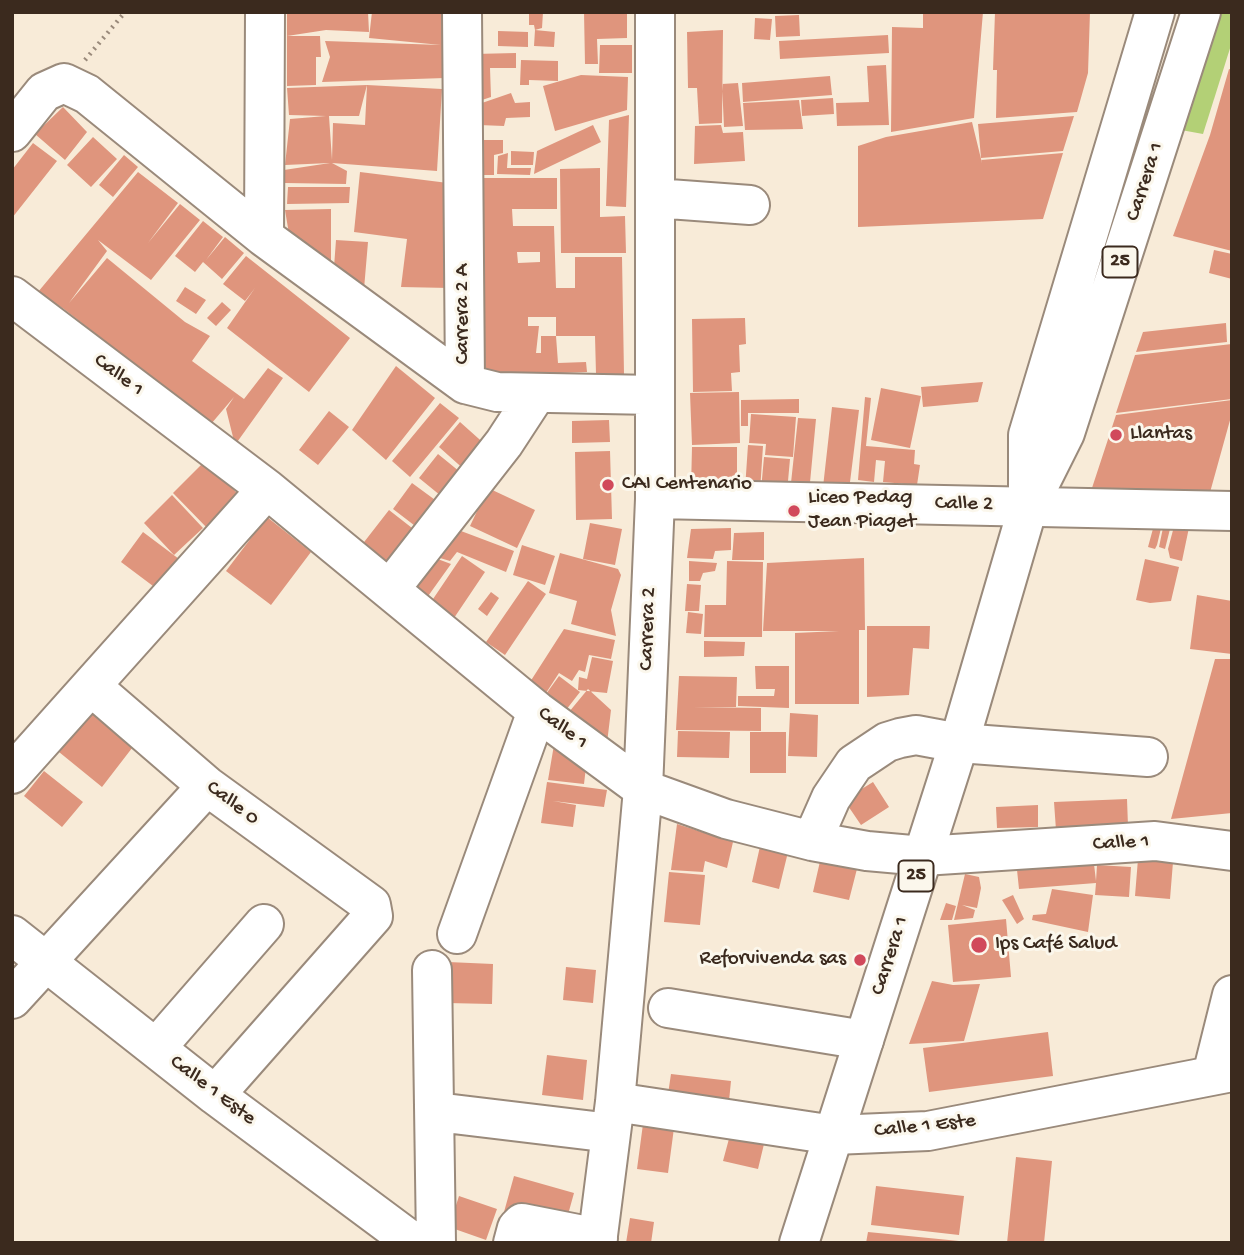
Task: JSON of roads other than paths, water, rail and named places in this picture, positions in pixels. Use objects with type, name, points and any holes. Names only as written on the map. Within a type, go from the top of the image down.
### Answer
[{"type":"street","points":[[264,237],[265,12]]},
{"type":"street","name":"Carrera 2 A","points":[[462,12],[465,384],[497,392],[655,395]]},
{"type":"street","name":"Carrera 2","points":[[597,1240],[613,1117],[643,789],[655,499],[655,12]]},
{"type":"street","name":"Carrera 1","points":[[1028,506],[1028,435],[1155,12]]},
{"type":"street","name":"Carrera 1","points":[[799,1243],[959,743],[1028,506],[1065,433],[1201,12]]},
{"type":"street","points":[[12,132],[44,92],[64,83],[87,94],[264,237],[465,384]]},
{"type":"street","points":[[655,198],[750,205]]},
{"type":"street","name":"Calle 1","points":[[12,296],[268,489],[537,710],[643,789],[726,820],[812,841],[923,856],[1155,841],[1232,851]]},
{"type":"street","points":[[390,589],[504,443],[536,394]]},
{"type":"street","points":[[12,774],[268,489]]},
{"type":"street","name":"Calle 2","points":[[655,499],[1232,511]]},
{"type":"street","name":"Calle 0","points":[[91,686],[207,786],[371,905],[373,916],[215,1095]]},
{"type":"street","points":[[457,934],[537,710]]},
{"type":"street","points":[[812,841],[841,781],[865,757],[887,742],[916,736],[959,743],[1148,758]]},
{"type":"street","points":[[12,999],[207,786]]},
{"type":"street","points":[[156,1048],[264,924]]},
{"type":"street","name":"Calle 1 Este","points":[[12,935],[215,1095],[414,1243]]},
{"type":"street","points":[[432,970],[436,1243]]},
{"type":"street","points":[[1222,1074],[1232,995]]},
{"type":"street","points":[[668,1008],[864,1040]]},
{"type":"street","name":"Calle 1 Este","points":[[453,1114],[613,1117],[834,1135],[928,1131],[1222,1074]]},
{"type":"street","points":[[513,1243],[517,1228],[522,1223],[597,1240]]},
{"type":"place","name":"Llantas","points":[[1116,435]]},
{"type":"place","name":"CAI Centenario","points":[[608,485]]},
{"type":"place","name":"Liceo Pedag Jean Piaget","points":[[794,511]]},
{"type":"place","name":"Ips Café Salud","points":[[979,945]]},
{"type":"place","name":"Reforvivenda sas","points":[[860,960]]}]
